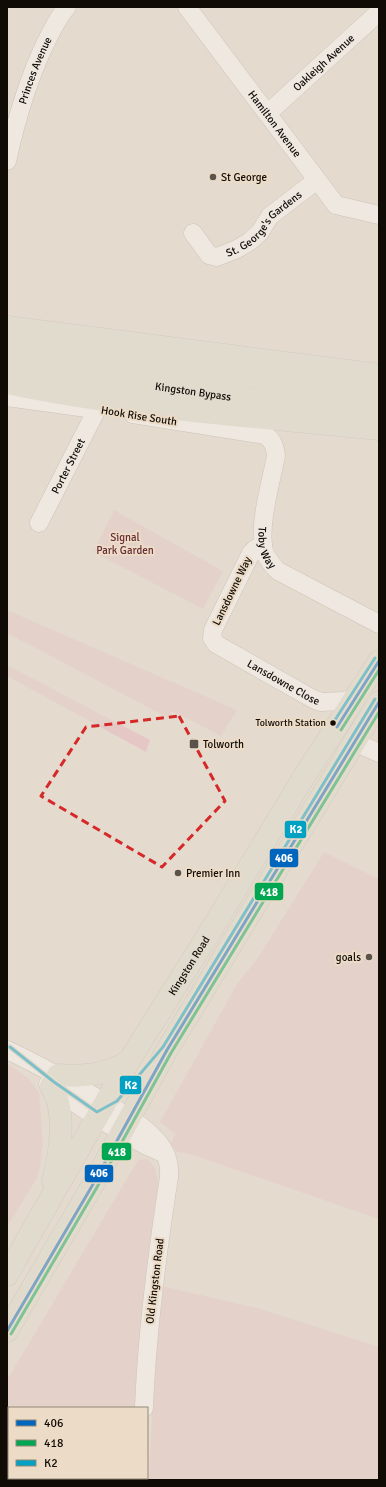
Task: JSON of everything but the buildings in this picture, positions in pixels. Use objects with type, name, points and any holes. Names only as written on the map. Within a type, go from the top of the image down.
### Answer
[{"type":"highway","points":[[7,327],[379,375]]},
{"type":"highway","name":"Kingston Bypass","points":[[7,346],[207,372],[379,392]]},
{"type":"highway","name":"Kingston Bypass","points":[[7,365],[248,399],[379,413]]},
{"type":"highway","points":[[7,383],[93,398],[236,416],[379,429]]},
{"type":"highway","name":"Kingston Road","points":[[7,1331],[114,1116],[129,1061],[208,935],[304,775],[379,661]]},
{"type":"highway","points":[[114,1116],[124,1100],[167,1050],[379,702]]},
{"type":"highway","points":[[49,1200],[57,1165],[60,1142],[57,1098],[54,1081],[76,1076],[104,1073],[129,1061]]},
{"type":"highway","name":"Kingston Road","points":[[7,1275],[49,1200],[114,1116]]},
{"type":"street","name":"Princes Avenue","points":[[7,162],[11,121],[49,35],[67,7]]},
{"type":"street","name":"Hamilton Avenue","points":[[187,7],[336,204],[379,215]]},
{"type":"street","name":"Oakleigh Avenue","points":[[268,113],[379,12]]},
{"type":"street","name":"St. George's Gardens","points":[[193,234],[209,255],[217,257],[237,249],[249,242],[260,232],[270,216],[317,180]]},
{"type":"street","name":"Hook Rise South","points":[[7,397],[266,435],[270,438]]},
{"type":"street","name":"Porter Street","points":[[39,524],[97,409]]},
{"type":"street","points":[[270,438],[293,420]]},
{"type":"street","name":"Toby Way","points":[[270,438],[275,447],[276,456],[263,525],[263,546],[270,563],[278,571],[379,624]]},
{"type":"street","name":"Lansdowne Way","points":[[216,644],[212,638],[213,630],[251,553],[255,549],[263,546]]},
{"type":"street","name":"Lansdowne Close","points":[[216,644],[320,702],[343,701],[356,698]]},
{"type":"street","points":[[355,742],[379,753]]},
{"type":"street","name":"Old Kingston Road","points":[[7,1051],[54,1081],[114,1116],[166,1154],[170,1170],[155,1264],[146,1350],[144,1407]]},
{"type":"highlighted area","points":[[179,716],[225,801],[162,867],[41,796],[86,727]]},
{"type":"green space","name":"Signal Park Garden","points":[[114,510],[223,571],[203,609],[93,552]]},
{"type":"green space","points":[[7,610],[237,710],[221,736],[172,711],[168,718],[7,633]]},
{"type":"green space","points":[[7,665],[150,740],[146,752],[7,676]]},
{"type":"green space","points":[[324,852],[379,879],[379,1219],[190,1154],[178,1152],[170,1145],[175,1134],[160,1122],[237,984],[257,959]]},
{"type":"green space","points":[[7,1063],[29,1079],[39,1092],[43,1143],[37,1178],[7,1227]]},
{"type":"green space","points":[[148,1159],[155,1168],[158,1182],[136,1407],[8,1407],[8,1479],[134,1480],[7,1480],[7,1380],[138,1160]]},
{"type":"green space","points":[[161,1286],[261,1309],[379,1347],[379,1480],[149,1480],[154,1367]]},
{"type":"transit line","name":"K2","points":[[333,723],[375,658]]},
{"type":"transit line","name":"406","points":[[337,727],[379,661]]},
{"type":"transit line","name":"418","points":[[341,730],[379,670]]},
{"type":"transit line","name":"K2","points":[[10,1047],[54,1082],[97,1112],[117,1101],[163,1047],[375,699]]},
{"type":"transit line","name":"406","points":[[7,1331],[92,1186],[167,1050],[379,702]]},
{"type":"transit line","name":"418","points":[[11,1334],[96,1189],[171,1053],[379,712]]},
{"type":"place","name":"St George","points":[[213,177]]},
{"type":"place","name":"Tolworth Station","points":[[333,723]]},
{"type":"place","name":"Tolworth","points":[[194,744]]},
{"type":"place","name":"Premier Inn","points":[[178,873]]},
{"type":"place","name":"goals","points":[[369,957]]}]
